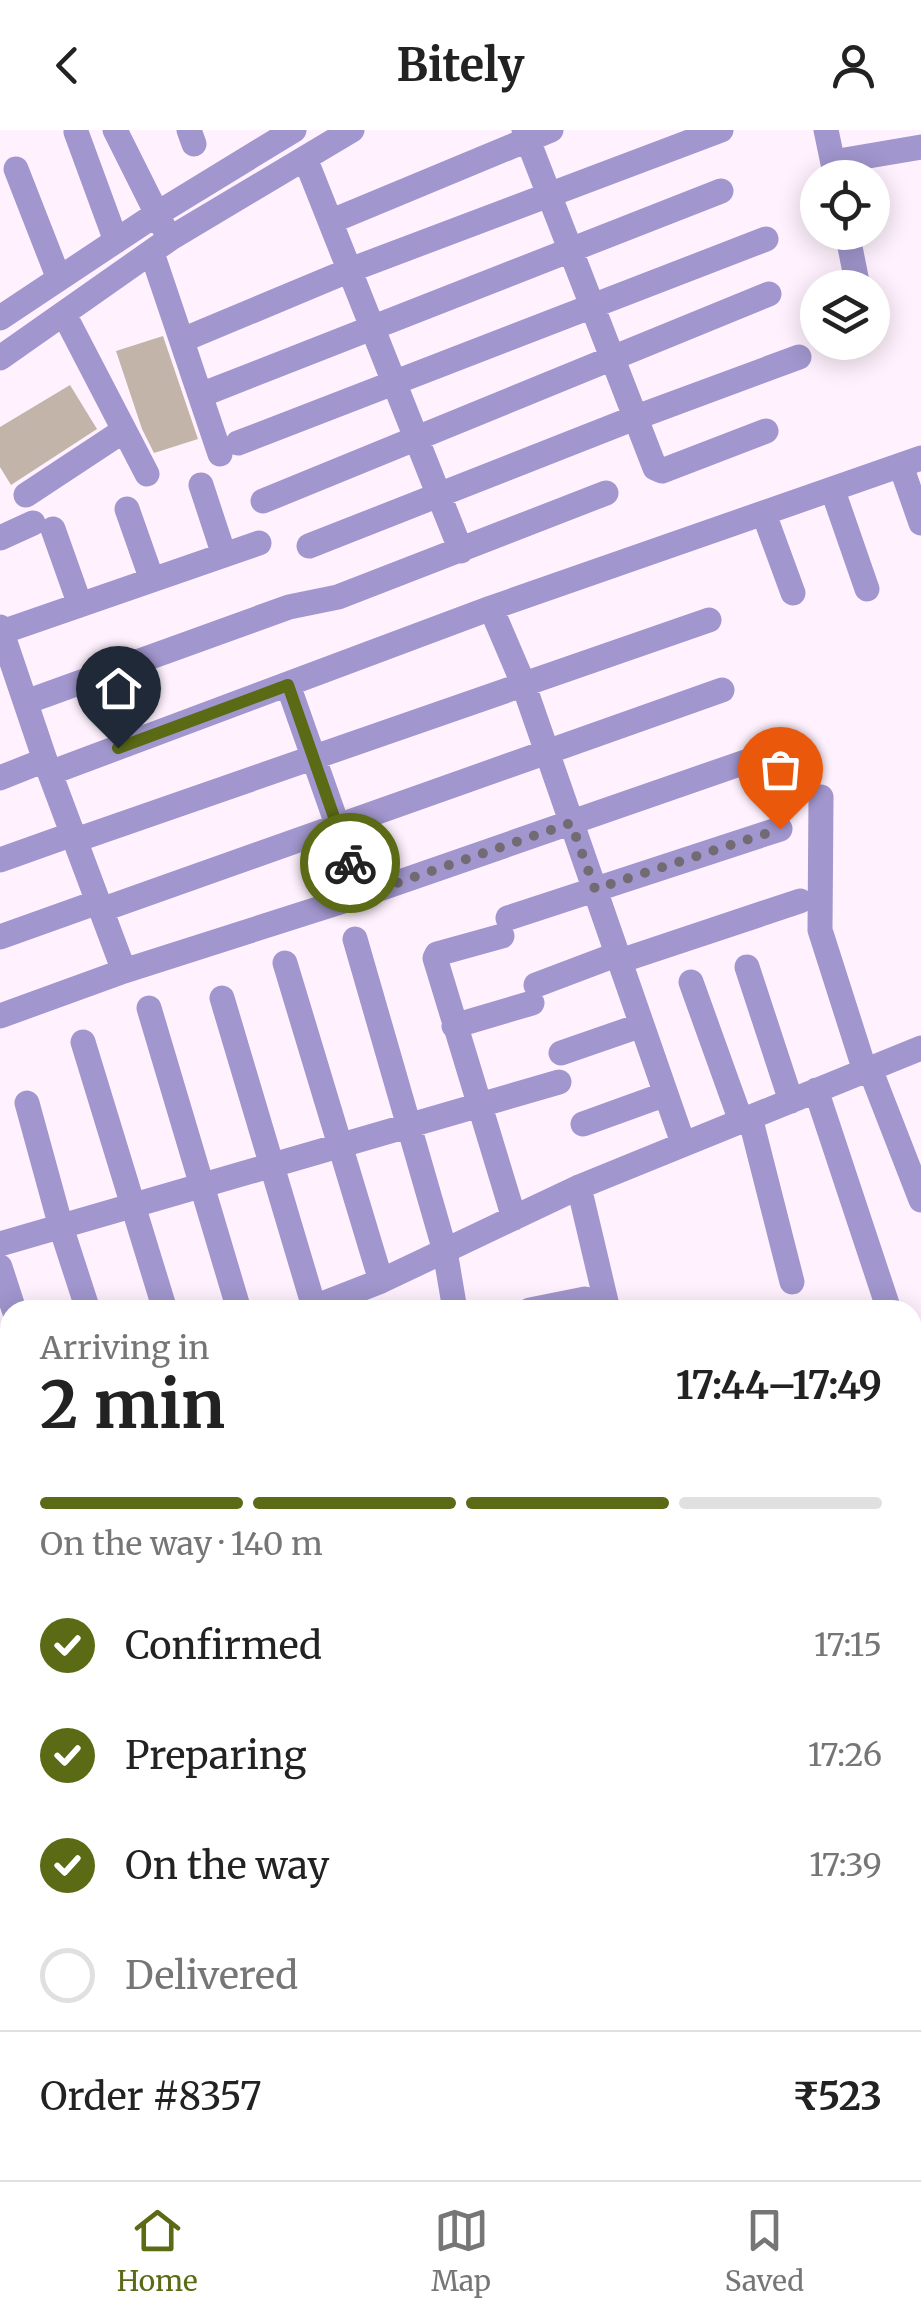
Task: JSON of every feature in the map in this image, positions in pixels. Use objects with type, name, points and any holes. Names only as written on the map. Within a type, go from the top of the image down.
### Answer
[{"type":"street","points":[[114,130],[155,216],[229,448],[766,239]]},
{"type":"street","points":[[0,358],[162,245],[352,130]]},
{"type":"street","points":[[192,336],[350,270],[721,130]]},
{"type":"street","points":[[826,130],[833,160]]},
{"type":"street","points":[[76,132],[116,241]]},
{"type":"street","points":[[332,221],[534,133],[548,194],[655,468],[662,470],[766,432]]},
{"type":"street","points":[[0,318],[279,134]]},
{"type":"street","points":[[871,160],[921,146]]},
{"type":"street","points":[[305,158],[461,551]]},
{"type":"street","points":[[16,169],[59,279]]},
{"type":"street","points":[[211,392],[721,191]]},
{"type":"street","points":[[264,500],[769,294]]},
{"type":"street","points":[[64,314],[146,474]]},
{"type":"street","points":[[309,546],[799,357]]},
{"type":"street","points":[[26,495],[123,430]]},
{"type":"street","points":[[0,778],[48,767],[288,685],[491,608],[911,462],[921,523]]},
{"type":"street","points":[[201,485],[224,555]]},
{"type":"street","points":[[833,490],[866,589]]},
{"type":"street","points":[[16,699],[290,607],[338,597],[606,493]]},
{"type":"street","points":[[127,509],[152,580]]},
{"type":"street","points":[[764,514],[793,593]]},
{"type":"street","points":[[0,538],[43,526],[80,605]]},
{"type":"street","points":[[124,972],[48,767],[16,699],[1,630],[259,544]]},
{"type":"street","points":[[491,608],[523,683],[683,1143]]},
{"type":"street","points":[[0,860],[313,759],[708,620]]},
{"type":"street","points":[[288,685],[362,895]]},
{"type":"street","points":[[0,937],[337,828],[722,690]]},
{"type":"street","points":[[0,1016],[754,760]]},
{"type":"street","points":[[821,797],[820,930],[868,1070],[921,1200]]},
{"type":"street","points":[[514,1218],[477,1105],[436,955],[595,889],[780,829]]},
{"type":"street","points":[[454,1026],[619,957],[800,900]]},
{"type":"street","points":[[355,939],[445,1251],[453,1300]]},
{"type":"street","points":[[285,963],[381,1281]]},
{"type":"street","points":[[747,967],[791,1101]]},
{"type":"street","points":[[691,982],[746,1119],[792,1282]]},
{"type":"street","points":[[222,998],[308,1300]]},
{"type":"street","points":[[148,1008],[236,1300]]},
{"type":"street","points":[[561,1054],[642,1025]]},
{"type":"street","points":[[83,1042],[162,1300]]},
{"type":"street","points":[[334,1300],[579,1186],[921,1048]]},
{"type":"street","points":[[0,1244],[559,1082]]},
{"type":"street","points":[[816,1090],[885,1300]]},
{"type":"street","points":[[584,1124],[666,1094]]},
{"type":"street","points":[[27,1103],[85,1300]]},
{"type":"street","points":[[579,1186],[595,1300]]},
{"type":"street","points":[[0,1268],[11,1300]]},
{"type":"building","points":[[163,336],[198,439],[154,453],[116,351]]},
{"type":"building","points":[[70,385],[97,429],[11,485],[0,467],[0,427]]},
{"type":"way so far","points":[[350,863],[362,895],[571,823],[595,889],[780,829]]},
{"type":"route","points":[[118,748],[288,685],[350,863]]}]
